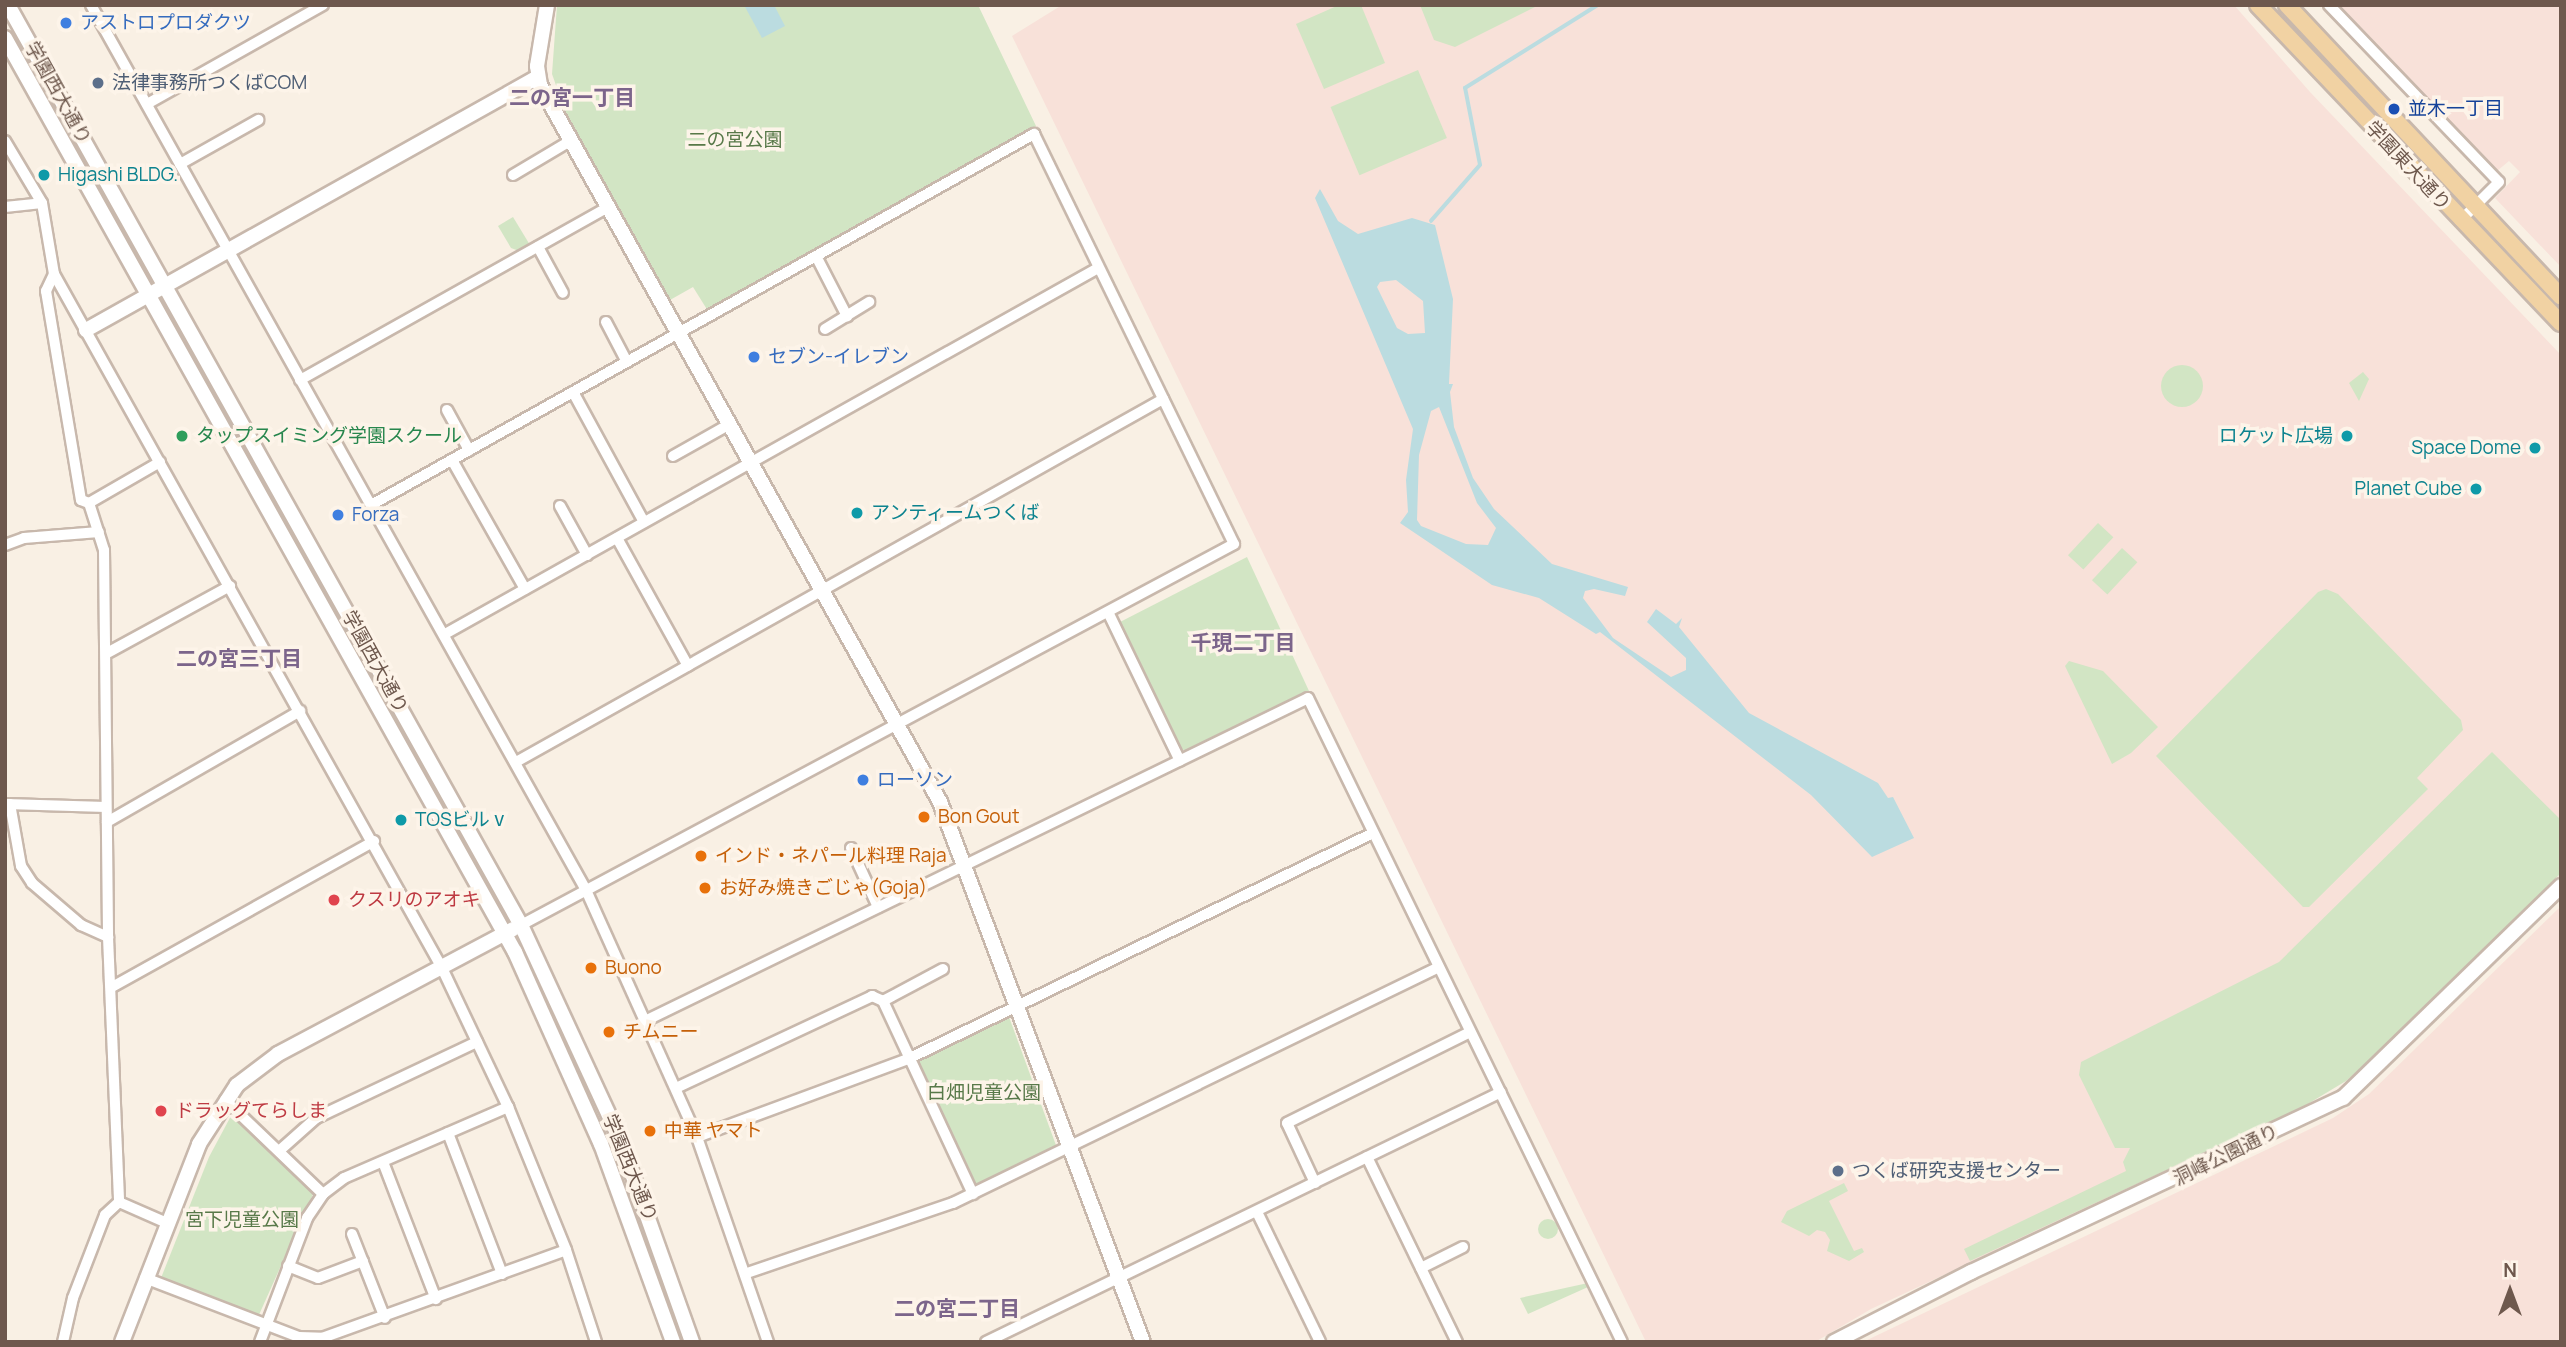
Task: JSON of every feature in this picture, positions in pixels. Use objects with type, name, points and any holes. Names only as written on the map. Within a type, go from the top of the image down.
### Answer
[{"type":"main road","name":"学園東大通り","points":[[2258,5],[2460,221],[2561,323]]},
{"type":"main road","name":"学園東大通り","points":[[2287,5],[2561,297]]},
{"type":"street","name":"学園西大通り","points":[[8,5],[521,925],[619,1137],[692,1342]]},
{"type":"street","points":[[91,5],[586,890],[647,1020],[697,1136],[747,1273],[768,1342]]},
{"type":"street","points":[[147,104],[323,5]]},
{"type":"street","points":[[547,5],[538,77],[607,208],[940,802],[1143,1342]]},
{"type":"street","points":[[2329,5],[2499,182],[2460,221]]},
{"type":"street","name":"学園西大通り","points":[[5,38],[506,933],[601,1144],[673,1342]]},
{"type":"street","points":[[86,330],[538,77]]},
{"type":"street","points":[[180,164],[258,120]]},
{"type":"street","points":[[122,1342],[199,1143],[225,1100],[248,1075],[278,1054],[1234,544],[1034,134],[371,505]]},
{"type":"street","points":[[5,141],[42,203],[54,274],[442,968],[508,1107],[566,1250],[596,1342]]},
{"type":"street","points":[[513,175],[570,141]]},
{"type":"street","points":[[5,207],[42,203]]},
{"type":"street","points":[[300,380],[607,208]]},
{"type":"street","points":[[538,247],[563,293]]},
{"type":"street","points":[[816,256],[847,316]]},
{"type":"street","points":[[445,634],[1098,268]]},
{"type":"street","points":[[54,274],[46,291],[81,500],[89,503]]},
{"type":"street","points":[[825,328],[869,302]]},
{"type":"street","points":[[606,322],[627,362]]},
{"type":"street","points":[[573,393],[644,523]]},
{"type":"street","points":[[516,762],[1163,398]]},
{"type":"street","points":[[447,410],[469,450]]},
{"type":"street","points":[[673,456],[728,425]]},
{"type":"street","points":[[452,460],[525,589]]},
{"type":"street","points":[[89,503],[160,462]]},
{"type":"street","points":[[63,1342],[73,1298],[105,1215],[119,1202],[108,937],[108,652],[104,550],[89,503]]},
{"type":"street","points":[[560,506],[587,555]]},
{"type":"street","points":[[5,545],[24,538],[99,532]]},
{"type":"street","points":[[617,538],[688,666]]},
{"type":"street","points":[[108,652],[230,586]]},
{"type":"street","points":[[1108,612],[1180,761]]},
{"type":"street","points":[[647,1020],[1308,698],[1437,968],[1501,1092],[1622,1342]]},
{"type":"street","points":[[107,822],[300,711]]},
{"type":"street","points":[[106,807],[8,804],[21,866],[32,883],[81,925],[108,937]]},
{"type":"street","points":[[697,1136],[908,1059],[1373,833]]},
{"type":"street","points":[[112,987],[373,841]]},
{"type":"street","points":[[851,848],[878,907]]},
{"type":"street","name":"洞峰公園通り","points":[[1834,1342],[1971,1272],[2343,1098],[2561,886]]},
{"type":"street","points":[[747,1273],[973,1194],[1437,968]]},
{"type":"street","points":[[883,1001],[943,970]]},
{"type":"street","points":[[676,1088],[872,996],[883,1001],[973,1194]]},
{"type":"street","points":[[1315,1183],[1287,1123],[1470,1032]]},
{"type":"street","points":[[279,1151],[316,1118],[477,1042]]},
{"type":"street","points":[[990,1341],[1501,1092]]},
{"type":"street","points":[[225,1100],[323,1194]]},
{"type":"street","points":[[260,1342],[307,1217],[323,1194],[383,1162],[508,1107]]},
{"type":"street","points":[[448,1133],[502,1274]]},
{"type":"street","points":[[1367,1157],[1457,1342]]},
{"type":"street","points":[[383,1162],[436,1299]]},
{"type":"street","points":[[119,1202],[167,1223]]},
{"type":"street","points":[[1256,1212],[1320,1342]]},
{"type":"street","points":[[352,1234],[385,1318]]},
{"type":"street","points":[[1421,1268],[1463,1247]]},
{"type":"street","points":[[145,1278],[299,1337],[323,1340],[566,1250]]},
{"type":"street","points":[[288,1266],[318,1278],[363,1261]]},
{"type":"shaded area","points":[[1062,5],[2234,5],[2310,92],[2561,355],[2561,873],[2362,1068],[2301,1108],[1871,1309],[1815,1342],[1646,1342],[1012,36]]},
{"type":"shaded area","points":[[2335,5],[2561,5],[2561,267],[2495,198],[2520,172],[2509,161],[2497,171]]},
{"type":"shaded area","points":[[2561,906],[2561,1342],[1863,1342],[2333,1118],[2369,1094]]},
{"type":"green space","name":"二の宮公園","points":[[557,5],[978,5],[1036,126],[708,311],[693,287],[670,300],[569,122],[552,74]]},
{"type":"green space","points":[[1339,5],[1361,5],[1385,63],[1324,89],[1296,24]]},
{"type":"green space","points":[[1420,5],[1539,5],[1455,47],[1434,40]]},
{"type":"green space","points":[[1418,70],[1447,138],[1359,175],[1331,107]]},
{"type":"green space","points":[[513,217],[530,245],[519,251],[511,248],[498,226]]},
{"type":"green space","points":[[2182,365],[2197,371],[2203,386],[2197,401],[2182,407],[2167,401],[2161,386],[2167,371]]},
{"type":"green space","points":[[2363,372],[2369,379],[2359,401],[2349,383]]},
{"type":"green space","points":[[2098,523],[2113,537],[2083,570],[2068,555]]},
{"type":"green space","points":[[2122,548],[2137,562],[2107,595],[2092,580]]},
{"type":"green space","points":[[1247,557],[1309,691],[1188,751],[1180,749],[1120,622]]},
{"type":"green space","points":[[2326,589],[2338,594],[2461,720],[2463,730],[2417,778],[2428,789],[2309,907],[2303,907],[2156,756],[2318,592]]},
{"type":"green space","points":[[2069,661],[2103,671],[2158,727],[2131,753],[2112,764],[2065,666]]},
{"type":"green space","points":[[2492,752],[2561,820],[2561,873],[2379,1052],[2346,1081],[2301,1108],[1970,1261],[1964,1249],[2126,1171],[2123,1162],[2130,1148],[2115,1148],[2079,1075],[2081,1062],[2279,962]]},
{"type":"green space","name":"白畑児童公園","points":[[1009,1017],[1057,1148],[979,1186],[972,1183],[916,1068],[918,1060]]},
{"type":"green space","name":"宮下児童公園","points":[[232,1114],[314,1192],[258,1317],[161,1278],[209,1157]]},
{"type":"green space","points":[[1844,1183],[1848,1191],[1829,1201],[1854,1251],[1862,1248],[1864,1252],[1849,1261],[1827,1251],[1830,1240],[1825,1232],[1817,1230],[1809,1236],[1781,1222],[1787,1211]]},
{"type":"green space","points":[[1544,1219],[1552,1219],[1558,1229],[1552,1239],[1544,1239],[1538,1233],[1538,1225]]},
{"type":"green space","points":[[1588,1283],[1588,1287],[1528,1314],[1520,1298]]},
{"type":"water","points":[[744,5],[774,5],[785,26],[762,38]]},
{"type":"water","points":[[1320,189],[1338,221],[1358,234],[1412,218],[1435,225],[1453,299],[1449,384],[1453,384],[1450,392],[1454,427],[1473,478],[1494,509],[1552,564],[1628,587],[1625,596],[1594,589],[1585,591],[1583,598],[1613,638],[1671,677],[1686,670],[1686,658],[1647,622],[1656,609],[1676,624],[1682,618],[1679,627],[1749,713],[1878,783],[1888,798],[1893,797],[1914,838],[1872,857],[1811,795],[1600,632],[1596,634],[1539,598],[1492,585],[1400,523],[1408,512],[1406,480],[1413,429],[1315,198]],"holes":[[[1396,280],[1423,301],[1425,333],[1408,334],[1397,328],[1377,287],[1380,282]],[[1439,407],[1477,503],[1496,528],[1488,545],[1466,544],[1421,526],[1417,520],[1419,455],[1431,411]]]},
{"type":"waterway","points":[[1431,221],[1480,165],[1465,88],[1598,5]]},
{"type":"place","name":"アストロプロダクツ","points":[[66,23]]},
{"type":"place","name":"法律事務所つくばCOM","points":[[98,83]]},
{"type":"place","name":"並木一丁目","points":[[2394,109]]},
{"type":"place","name":"Higashi BLDG.","points":[[44,175]]},
{"type":"place","name":"セブン-イレブン","points":[[754,357]]},
{"type":"place","name":"タップスイミング学園スクール","points":[[182,436]]},
{"type":"place","name":"ロケット広場","points":[[2347,436]]},
{"type":"place","name":"Space Dome","points":[[2535,448]]},
{"type":"place","name":"Planet Cube","points":[[2476,489]]},
{"type":"place","name":"アンティームつくば","points":[[857,513]]},
{"type":"place","name":"Forza","points":[[338,515]]},
{"type":"place","name":"ローソン","points":[[863,780]]},
{"type":"place","name":"Bon Gout","points":[[924,817]]},
{"type":"place","name":"TOSビルⅴ","points":[[401,820]]},
{"type":"place","name":"インド・ネパール料理 Raja","points":[[701,856]]},
{"type":"place","name":"お好み焼きごじゃ(Goja)","points":[[705,888]]},
{"type":"place","name":"クスリのアオキ","points":[[334,900]]},
{"type":"place","name":"Buono","points":[[591,968]]},
{"type":"place","name":"チムニー","points":[[609,1032]]},
{"type":"place","name":"ドラッグてらしま","points":[[161,1111]]},
{"type":"place","name":"中華 ヤマト","points":[[650,1131]]},
{"type":"place","name":"つくば研究支援センター","points":[[1838,1171]]},
{"type":"district","name":"二の宮一丁目","points":[[572,97]]},
{"type":"district","name":"千現二丁目","points":[[1243,642]]},
{"type":"district","name":"二の宮三丁目","points":[[239,658]]},
{"type":"district","name":"二の宮二丁目","points":[[957,1308]]}]
